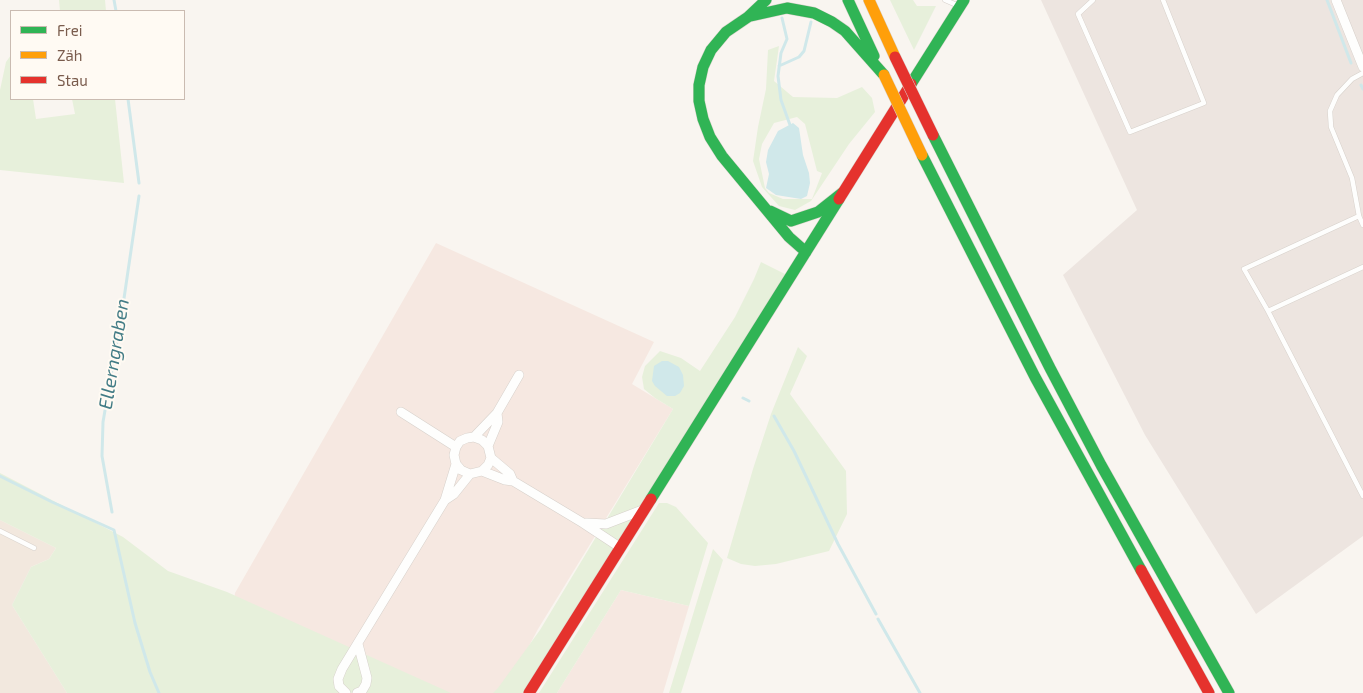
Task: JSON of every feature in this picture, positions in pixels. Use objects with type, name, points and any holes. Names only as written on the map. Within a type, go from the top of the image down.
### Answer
[{"type":"main road","points":[[766,0],[748,17],[726,32],[711,50],[703,67],[699,85],[699,101],[710,137],[722,156],[789,237],[806,252]]},
{"type":"main road","points":[[848,0],[922,155],[1044,395],[1208,693]]},
{"type":"main road","points":[[869,0],[964,199],[1050,368],[1168,586],[1229,693]]},
{"type":"main road","points":[[529,693],[962,4]]},
{"type":"main road","points":[[748,17],[787,8],[814,13],[845,31],[884,75]]},
{"type":"main road","points":[[765,208],[792,221],[818,212],[842,193]]},
{"type":"street","points":[[1336,0],[1363,67]]},
{"type":"street","points":[[474,437],[497,413],[519,375]]},
{"type":"street","points":[[401,412],[456,447]]},
{"type":"street","points":[[488,446],[498,422],[497,413]]},
{"type":"street","points":[[346,693],[339,686],[338,679],[342,669],[445,500],[456,464],[454,455],[456,447],[460,441],[474,437],[482,440],[488,446],[491,458],[510,474],[513,481]]},
{"type":"street","points":[[445,500],[454,494],[470,474],[482,471],[488,465],[491,458]]},
{"type":"street","points":[[456,464],[470,474]]},
{"type":"street","points":[[482,471],[505,480],[513,481],[584,522],[621,548]]},
{"type":"street","points":[[584,522],[606,524],[645,509]]},
{"type":"street","points":[[357,693],[362,691],[367,678],[358,644]]},
{"type":"lane","points":[[945,0],[962,4]]},
{"type":"lane","points":[[1093,0],[1078,14],[1130,132],[1204,103],[1163,0]]},
{"type":"lane","points":[[1363,73],[1352,79],[1337,95],[1330,111],[1331,127],[1352,178],[1359,216],[1363,225]]},
{"type":"lane","points":[[1359,216],[1244,269],[1268,311],[1363,496]]},
{"type":"lane","points":[[1268,311],[1363,266]]},
{"type":"lane","points":[[0,531],[34,548]]},
{"type":"shaded area","points":[[1041,0],[1363,0],[1363,536],[1256,614],[1145,435],[1063,275],[1137,210]]},
{"type":"shaded area","points":[[436,243],[654,342],[632,384],[673,409],[538,629],[504,693],[330,693],[232,618],[235,593]]},
{"type":"shaded area","points":[[0,520],[56,548],[49,559],[31,567],[12,605],[67,693],[0,693]]},
{"type":"shaded area","points":[[621,590],[689,606],[663,693],[557,693]]},
{"type":"green space","points":[[59,0],[105,0],[106,10],[60,10]]},
{"type":"green space","points":[[890,0],[913,0],[917,6],[936,6],[914,50]]},
{"type":"green space","points":[[779,46],[774,81],[793,97],[837,98],[862,87],[872,98],[875,112],[849,144],[811,201],[795,210],[779,206],[762,187],[753,161],[766,89],[768,50]],"holes":[[[797,117],[805,124],[817,171],[822,173],[812,199],[783,199],[769,193],[765,188],[759,159],[762,144],[774,123]]]},
{"type":"green space","points":[[10,56],[10,100],[33,100],[36,119],[75,114],[72,100],[115,100],[124,183],[0,170],[0,90],[6,62]]},
{"type":"green space","points":[[761,262],[789,276],[528,693],[493,693],[540,630],[673,409],[644,389],[642,377],[645,366],[660,351],[681,358],[700,371],[735,317]]},
{"type":"green space","points":[[798,347],[807,356],[790,394],[846,471],[847,514],[829,551],[776,564],[755,566],[741,564],[727,558],[771,414]]},
{"type":"green space","points":[[0,473],[123,537],[168,571],[227,592],[451,693],[67,693],[12,605],[31,567],[49,559],[56,548],[0,520]]},
{"type":"green space","points":[[659,503],[667,503],[676,507],[708,543],[689,606],[621,590],[557,693],[539,693]]},
{"type":"green space","points":[[713,549],[723,560],[681,693],[669,693]]},
{"type":"water","points":[[793,123],[799,128],[803,155],[809,173],[810,183],[807,196],[801,199],[776,195],[766,188],[769,174],[766,162],[768,150],[778,131]]},
{"type":"water","points":[[662,361],[668,361],[679,367],[683,375],[684,386],[680,393],[675,396],[667,396],[652,381],[654,366]]},
{"type":"waterway","name":"Ellerngraben","points":[[114,0],[116,10]]},
{"type":"waterway","points":[[1327,0],[1351,63]]},
{"type":"waterway","points":[[782,18],[787,39],[781,53],[778,76],[781,100],[790,125]]},
{"type":"waterway","points":[[779,66],[799,57],[804,51],[811,22]]},
{"type":"waterway","points":[[1361,85],[1363,89]]},
{"type":"waterway","name":"Ellerngraben","points":[[128,100],[139,183]]},
{"type":"waterway","name":"Ellerngraben","points":[[112,512],[102,456],[103,422],[139,196]]},
{"type":"waterway","points":[[743,398],[749,401]]},
{"type":"waterway","points":[[774,416],[794,451],[838,544],[876,614]]},
{"type":"waterway","name":"Ellerngraben","points":[[0,476],[114,530],[135,623],[150,672],[159,693]]},
{"type":"waterway","points":[[878,619],[920,693]]},
{"type":"traffic: fast","points":[[766,0],[748,17],[726,32],[711,50],[703,67],[699,85],[699,101],[710,137],[722,156],[789,237],[806,252]]},
{"type":"traffic: fast","points":[[848,0],[874,56]]},
{"type":"traffic: fast","points":[[911,84],[964,0]]},
{"type":"traffic: fast","points":[[751,16],[787,8],[814,13],[845,31],[884,75]]},
{"type":"traffic: fast","points":[[933,135],[1101,465],[1229,693]]},
{"type":"traffic: fast","points":[[922,155],[1035,377],[1141,570]]},
{"type":"traffic: fast","points":[[770,211],[791,221],[818,212],[842,193]]},
{"type":"traffic: fast","points":[[651,499],[839,199]]},
{"type":"traffic: slow","points":[[869,0],[895,57]]},
{"type":"traffic: slow","points":[[884,75],[922,155]]},
{"type":"traffic: jam","points":[[895,57],[933,135]]},
{"type":"traffic: jam","points":[[839,199],[911,84]]},
{"type":"traffic: jam","points":[[529,693],[651,499]]},
{"type":"traffic: jam","points":[[1141,570],[1209,693]]}]
